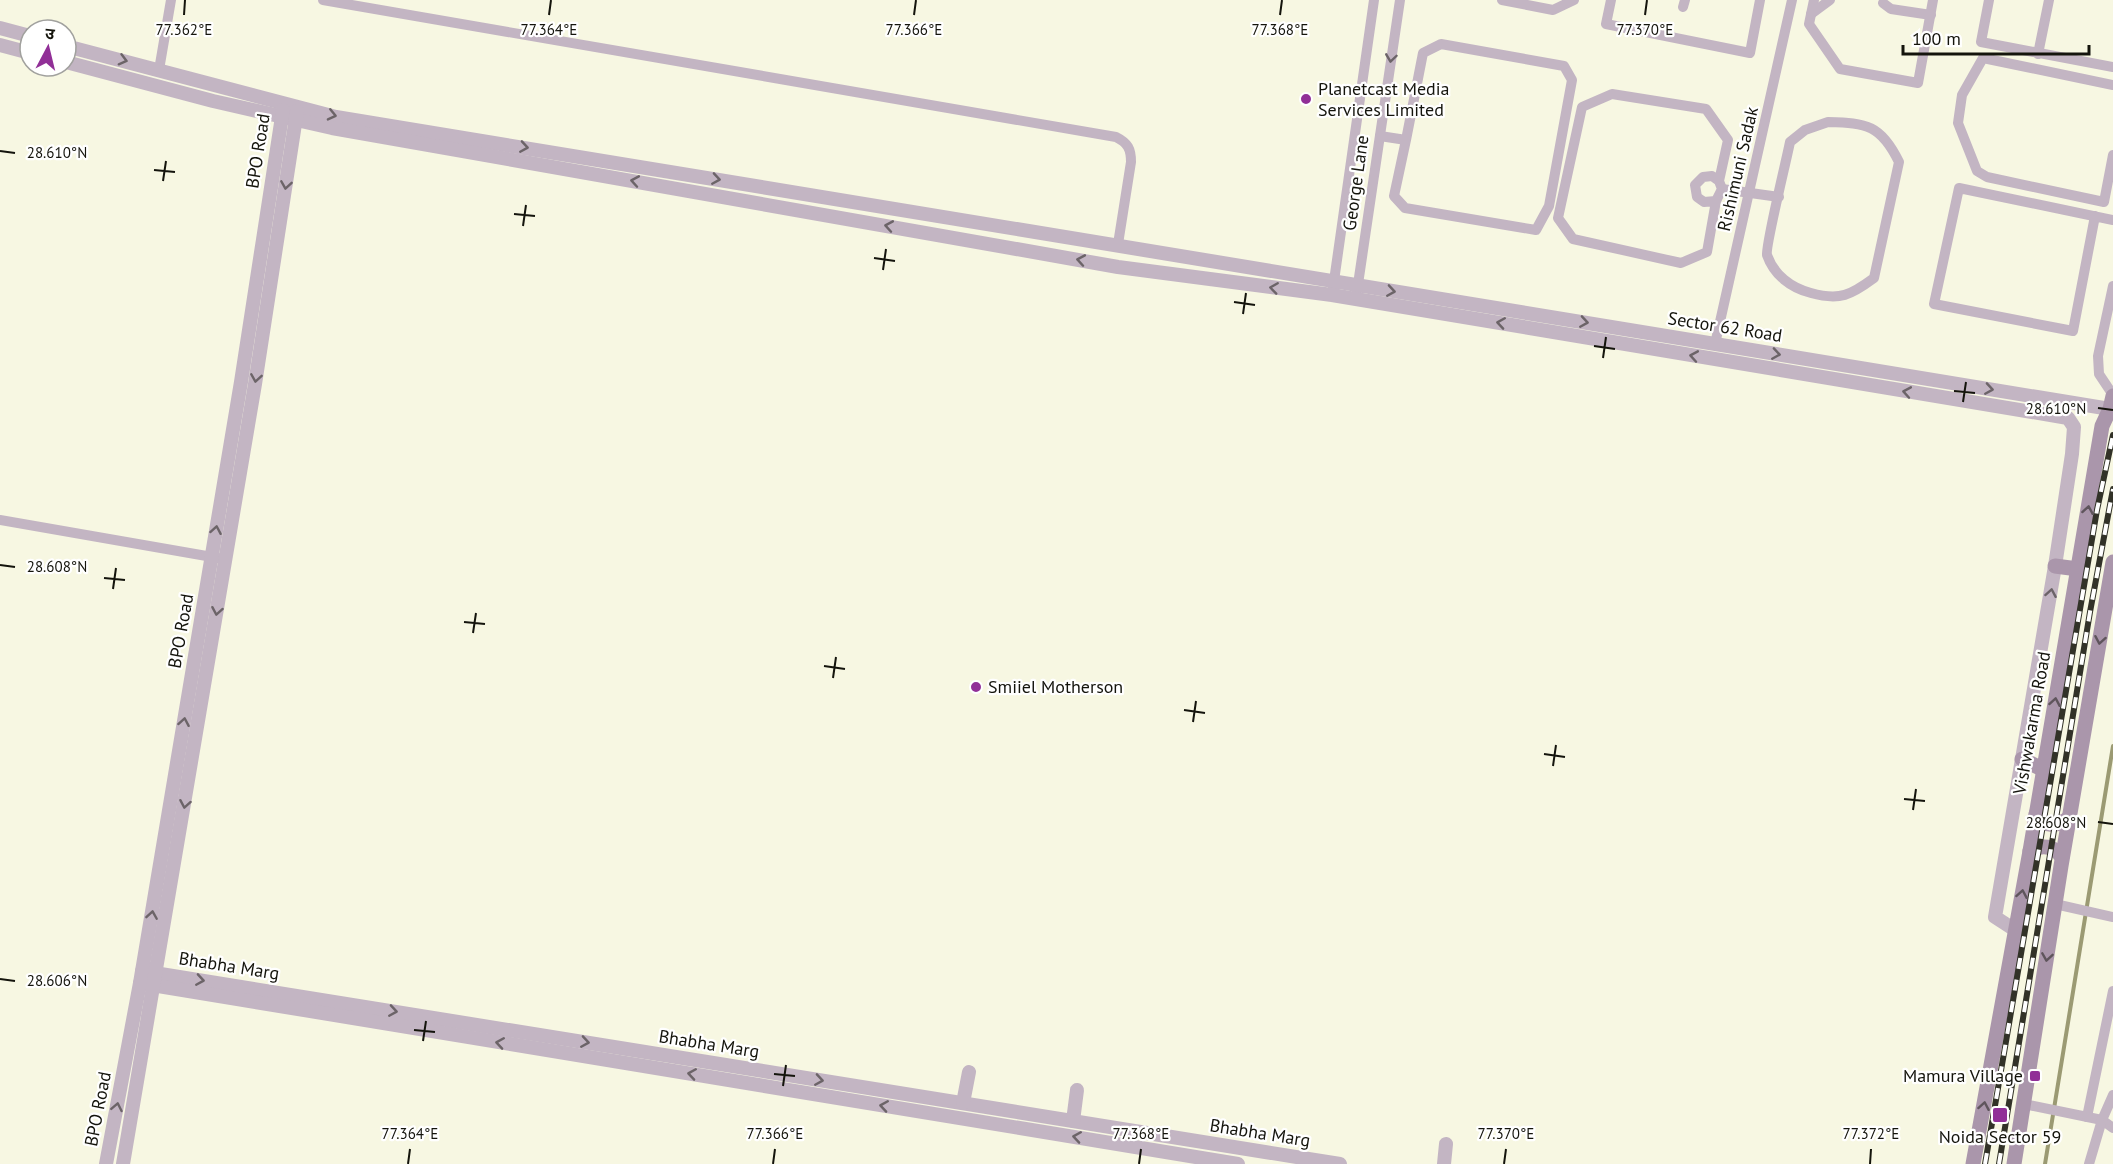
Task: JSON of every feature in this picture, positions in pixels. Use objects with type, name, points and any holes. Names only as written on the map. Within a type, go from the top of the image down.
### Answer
[{"type":"main road","name":"Vishwakarma Road","points":[[1973,1164],[2030,851],[2102,426],[2112,400]]},
{"type":"main road","points":[[2014,1164],[2062,857],[2113,562]]},
{"type":"main road","points":[[2055,566],[2078,569]]},
{"type":"main road","points":[[2022,759],[2043,770]]},
{"type":"main road","points":[[2036,814],[2041,821],[2052,825],[2061,824],[2069,818]]},
{"type":"main road","points":[[2030,851],[2046,847],[2057,850],[2062,857]]},
{"type":"street","points":[[159,70],[171,0]]},
{"type":"street","points":[[323,0],[1116,137],[1126,142],[1131,150],[1118,244]]},
{"type":"street","name":"George Lane","points":[[1333,288],[1374,0]]},
{"type":"street","name":"George Lane","points":[[1357,292],[1400,0]]},
{"type":"street","points":[[1502,0],[1553,10],[1574,0]]},
{"type":"street","points":[[1611,0],[1606,24],[1750,54],[1761,0]]},
{"type":"street","name":"Rishimuni Sadak","points":[[1715,344],[1792,0]]},
{"type":"street","points":[[1814,0],[1809,24],[1840,69],[1918,83],[1933,0]]},
{"type":"street","points":[[1811,14],[1830,0]]},
{"type":"street","points":[[1989,0],[1981,42],[2113,67]]},
{"type":"street","points":[[2038,54],[2049,0]]},
{"type":"street","points":[[1883,3],[1891,9],[1931,15]]},
{"type":"street","points":[[0,28],[18,33]]},
{"type":"street","points":[[1441,44],[1564,66],[1572,80],[1549,206],[1536,230],[1405,208],[1394,196],[1406,140],[1423,53],[1441,44]]},
{"type":"street","points":[[0,45],[18,50]]},
{"type":"street","points":[[78,48],[159,70],[283,110]]},
{"type":"street","points":[[2113,85],[1983,58],[1962,95],[1958,123],[1977,171],[1987,177],[2104,202],[2113,155]]},
{"type":"street","points":[[78,66],[297,113],[336,117],[1118,244],[1333,288]]},
{"type":"street","points":[[1612,94],[1706,109],[1728,140],[1720,185],[1707,252],[1681,263],[1573,239],[1558,219],[1582,108],[1612,94]]},
{"type":"street","name":"BPO Road","points":[[219,558],[241,382],[283,110]]},
{"type":"street","points":[[297,113],[332,128],[1118,267],[1333,288]]},
{"type":"street","name":"BPO Road","points":[[123,1164],[148,978],[219,558],[255,384],[297,113]]},
{"type":"street","points":[[1828,122],[1856,123],[1877,130],[1892,147],[1899,162],[1874,278],[1854,293],[1836,297],[1812,294],[1790,286],[1775,270],[1767,253],[1779,197],[1790,142],[1805,130],[1828,122]]},
{"type":"street","points":[[1380,135],[1406,140]]},
{"type":"street","points":[[1716,201],[1708,203],[1700,200],[1695,194],[1695,185],[1700,179],[1707,176],[1720,185],[1750,194],[1760,193],[1779,197]]},
{"type":"street","points":[[2095,216],[2073,331],[1934,304],[1959,188],[2095,216],[2113,220]]},
{"type":"street","points":[[2112,400],[2099,374],[2098,356],[2113,286]]},
{"type":"street","name":"Sector 62 Road","points":[[1333,288],[1867,385],[2068,418],[2074,426],[2072,454],[2055,566]]},
{"type":"street","name":"Sector 62 Road","points":[[1357,292],[1715,344],[1869,369],[2112,400]]},
{"type":"street","points":[[1867,385],[1869,369]]},
{"type":"street","points":[[0,520],[219,558]]},
{"type":"street","points":[[2015,930],[1995,917],[2055,566]]},
{"type":"street","points":[[2055,904],[2113,917]]},
{"type":"street","name":"BPO Road","points":[[106,1164],[148,978]]},
{"type":"street","name":"Bhabha Marg","points":[[148,978],[963,1103],[1340,1164]]},
{"type":"street","name":"Bhabha Marg","points":[[148,978],[1238,1164]]},
{"type":"street","points":[[2087,1117],[2113,991]]},
{"type":"street","points":[[963,1103],[969,1072]]},
{"type":"street","points":[[1073,1121],[1077,1090]]},
{"type":"street","points":[[2090,1164],[2102,1120],[2113,1095]]},
{"type":"street","points":[[2024,1104],[2102,1120],[2113,1128]]},
{"type":"street","points":[[1444,1164],[1446,1144]]},
{"type":"waterway","points":[[2045,1164],[2113,746]]},
{"type":"railway","points":[[1985,1164],[2097,510],[2113,435]]},
{"type":"railway","points":[[1999,1164],[2090,612],[2113,489]]},
{"type":"place","name":"Planetcast Media Services Limited","points":[[1306,99]]},
{"type":"place","name":"Smiiel Motherson","points":[[976,687]]},
{"type":"place","name":"Mamura Village","points":[[2035,1076]]},
{"type":"place","name":"Noida Sector 59","points":[[2000,1115]]}]
